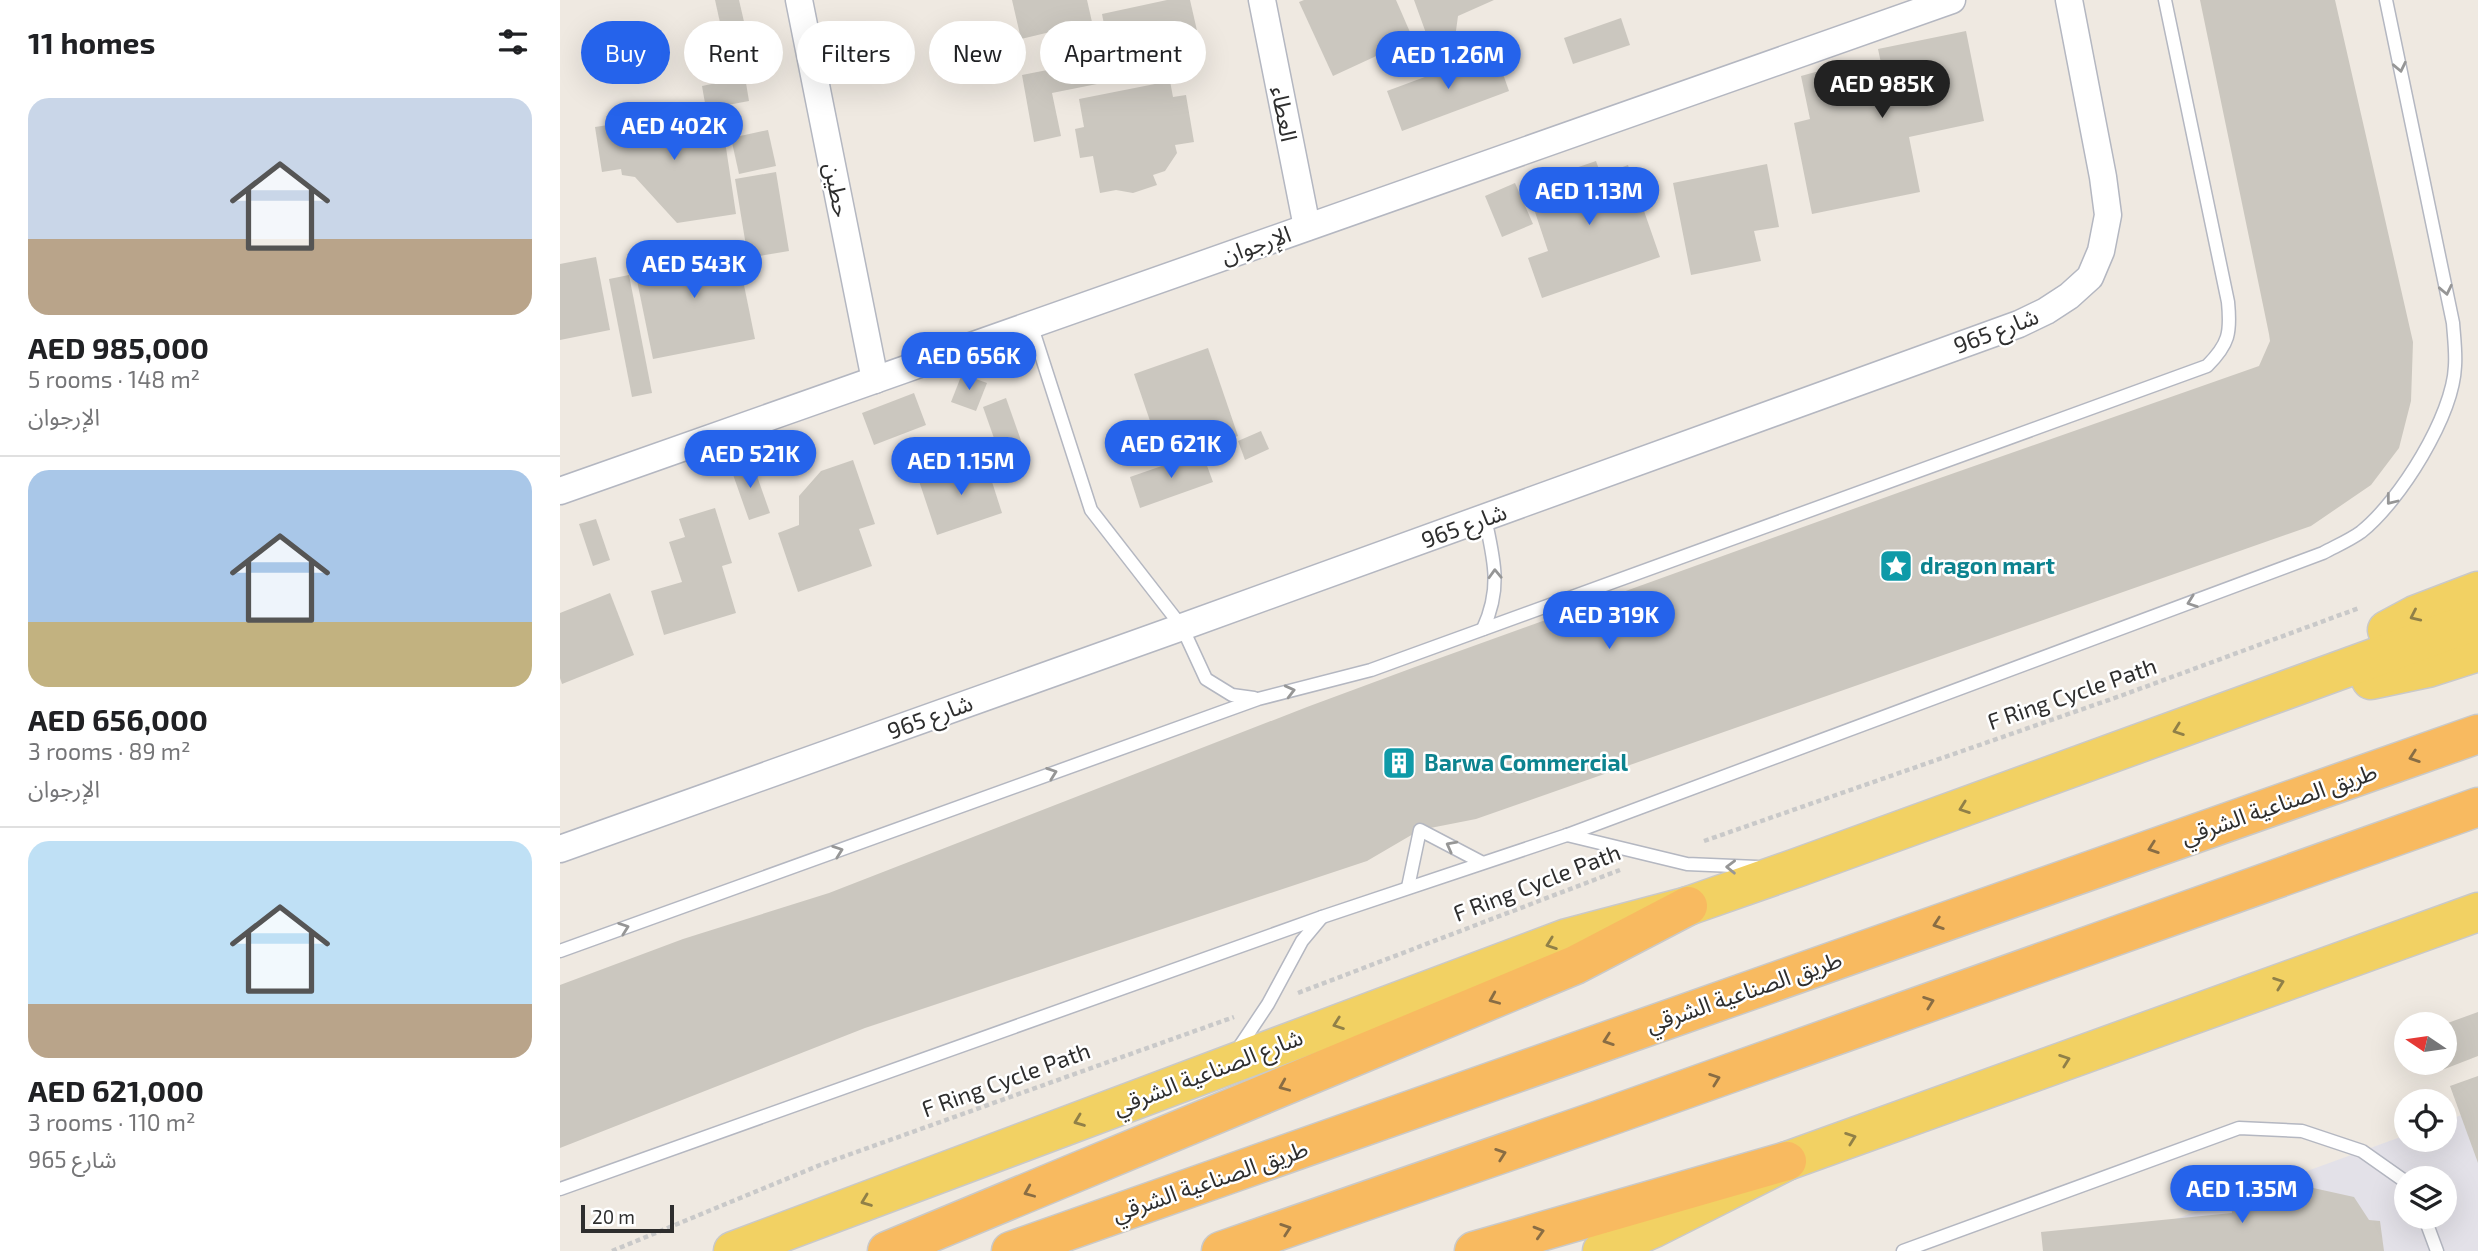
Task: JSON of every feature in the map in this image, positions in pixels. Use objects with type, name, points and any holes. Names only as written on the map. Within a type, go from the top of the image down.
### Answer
[{"type":"highway","name":"طريق الصناعية الشرقي","points":[[1011,1251],[2478,734]]},
{"type":"highway","points":[[1221,1251],[1622,1112],[2478,807]]},
{"type":"highway","points":[[887,1251],[1575,965],[1688,906]]},
{"type":"highway","points":[[1474,1251],[1787,1161]]},
{"type":"main road","points":[[2242,707],[2415,615],[2478,591]]},
{"type":"main road","points":[[1688,906],[2478,620]]},
{"type":"main road","points":[[2242,707],[2428,668],[2478,652]]},
{"type":"main road","points":[[2318,968],[2478,890]]},
{"type":"main road","name":"شارع الصناعية الشرقي","points":[[733,1251],[1567,938],[1688,906]]},
{"type":"main road","points":[[1602,1251],[1787,1161],[2478,912]]},
{"type":"main road","points":[[2318,968],[2478,935]]},
{"type":"street","name":"حطين","points":[[799,0],[875,380]]},
{"type":"street","name":"العطاء","points":[[1262,0],[1307,227]]},
{"type":"street","name":"الإرجوان","points":[[560,491],[1952,0]]},
{"type":"street","name":"شارع 965","points":[[560,849],[1485,518],[2019,324],[2046,311],[2069,296],[2090,277],[2101,251],[2108,215],[2069,0]]},
{"type":"lane","points":[[560,951],[1258,699],[1373,676],[1483,629],[2207,366],[2222,351],[2231,328],[2228,302],[2165,0]]},
{"type":"lane","points":[[560,1189],[1322,917],[1567,835],[2323,553],[2360,532],[2387,506],[2412,472],[2449,399],[2455,366],[2453,323],[2386,0]]},
{"type":"lane","points":[[1031,324],[1091,510],[1182,627],[1206,679],[1232,695],[1258,699]]},
{"type":"lane","points":[[1483,629],[1492,609],[1496,586],[1496,566],[1485,518]]},
{"type":"lane","points":[[1408,887],[1420,830],[1481,862]]},
{"type":"lane","points":[[1567,835],[1653,858],[1687,864],[1799,867]]},
{"type":"lane","points":[[1227,1065],[1268,1004],[1302,942],[1322,917]]},
{"type":"lane","points":[[1903,1251],[2239,1128],[2302,1131],[2362,1151],[2394,1174]]},
{"type":"lane","points":[[2429,1229],[2437,1251]]},
{"type":"path","name":"F Ring Cycle Path","points":[[612,1251],[820,1165],[1268,1004],[1653,858],[2097,704],[2367,605]]},
{"type":"shaded area","points":[[2478,1109],[2478,1251],[2088,1251],[2394,1139],[2394,1152],[2457,1152],[2457,1117]]},
{"type":"building","points":[[715,0],[739,0],[744,21],[720,21]]},
{"type":"building","points":[[1012,0],[1087,0],[1092,21],[1040,21],[1040,34],[1026,38],[1026,21],[1017,21]]},
{"type":"building","points":[[1167,0],[1190,0],[1195,21],[1103,21],[1102,14]]},
{"type":"building","points":[[1396,0],[1413,39],[1333,76],[1299,2]]},
{"type":"building","points":[[1414,0],[1494,0],[1458,16],[1455,38],[1431,47]]},
{"type":"building","name":"Barwa Commercial","points":[[2200,0],[2335,0],[2413,342],[2411,401],[2399,448],[2371,485],[2311,526],[1476,819],[1420,830],[1367,861],[865,1028],[560,1148],[560,985],[683,939],[829,893],[1415,667],[2259,366],[2270,341],[2269,334]]},
{"type":"building","points":[[1621,18],[1630,45],[1573,64],[1564,38]]},
{"type":"building","points":[[1966,31],[1984,121],[1909,137],[1920,192],[1812,214],[1794,123],[1810,119],[1801,76],[1852,62],[1857,82],[1884,77],[1878,49]]},
{"type":"building","points":[[1495,51],[1509,91],[1402,131],[1387,91]]},
{"type":"building","points":[[1040,71],[1040,84],[1097,84],[1052,93],[1061,136],[1034,142],[1024,84],[1026,84],[1026,74]]},
{"type":"building","points":[[746,84],[749,101],[706,109],[702,86]]},
{"type":"building","points":[[1155,84],[1171,84],[1173,97],[1186,95],[1194,142],[1175,145],[1177,153],[1165,171],[1153,175],[1157,185],[1133,193],[1116,190],[1100,193],[1093,156],[1080,158],[1075,129],[1084,127],[1079,99]]},
{"type":"building","points":[[720,108],[736,214],[677,223],[635,177],[622,175],[621,169],[602,172],[595,127]]},
{"type":"building","points":[[768,130],[776,166],[739,174],[731,138]]},
{"type":"building","points":[[1596,161],[1601,175],[1628,165],[1660,257],[1542,298],[1528,258],[1548,251],[1526,185]]},
{"type":"building","points":[[1767,164],[1779,227],[1754,231],[1761,261],[1691,275],[1673,183]]},
{"type":"building","points":[[776,172],[789,251],[748,258],[735,179]]},
{"type":"building","points":[[1515,183],[1533,224],[1502,237],[1485,196]]},
{"type":"building","points":[[735,241],[755,339],[653,359],[633,261]]},
{"type":"building","points":[[596,257],[610,330],[560,340],[560,264]]},
{"type":"building","points":[[629,275],[652,393],[632,397],[609,279]]},
{"type":"building","points":[[1208,348],[1238,436],[1164,462],[1134,374]]},
{"type":"building","points":[[962,374],[987,383],[976,411],[951,402]]},
{"type":"building","points":[[914,393],[926,425],[874,445],[862,413]]},
{"type":"building","points":[[1006,398],[1024,449],[1001,458],[983,407]]},
{"type":"building","points":[[1261,431],[1269,449],[1245,460],[1238,441]]},
{"type":"building","points":[[1202,452],[1213,482],[1140,508],[1130,477]]},
{"type":"building","points":[[751,459],[770,513],[749,520],[730,466]]},
{"type":"building","points":[[853,460],[875,524],[859,529],[872,566],[798,592],[778,533],[799,525],[799,496],[821,471]]},
{"type":"building","points":[[985,460],[1002,513],[937,535],[919,481]]},
{"type":"building","points":[[715,508],[732,563],[722,566],[736,613],[664,635],[651,591],[682,582],[669,542],[685,537],[679,519]]},
{"type":"building","points":[[596,519],[610,560],[593,566],[579,524]]},
{"type":"building","points":[[610,593],[634,655],[562,684],[560,613]]},
{"type":"building","points":[[2478,1012],[2478,1056],[2457,1064],[2457,1020]]},
{"type":"building","points":[[2478,1076],[2478,1163],[2457,1105],[2457,1089],[2451,1089],[2450,1086]]},
{"type":"building","points":[[2236,1171],[2354,1197],[2369,1220],[2380,1221],[2384,1251],[2043,1251],[2041,1232],[2232,1213],[2230,1186]]},
{"type":"place","name":"dragon mart","points":[[1896,566]]},
{"type":"place","name":"Barwa Commercial","points":[[1399,763]]}]
